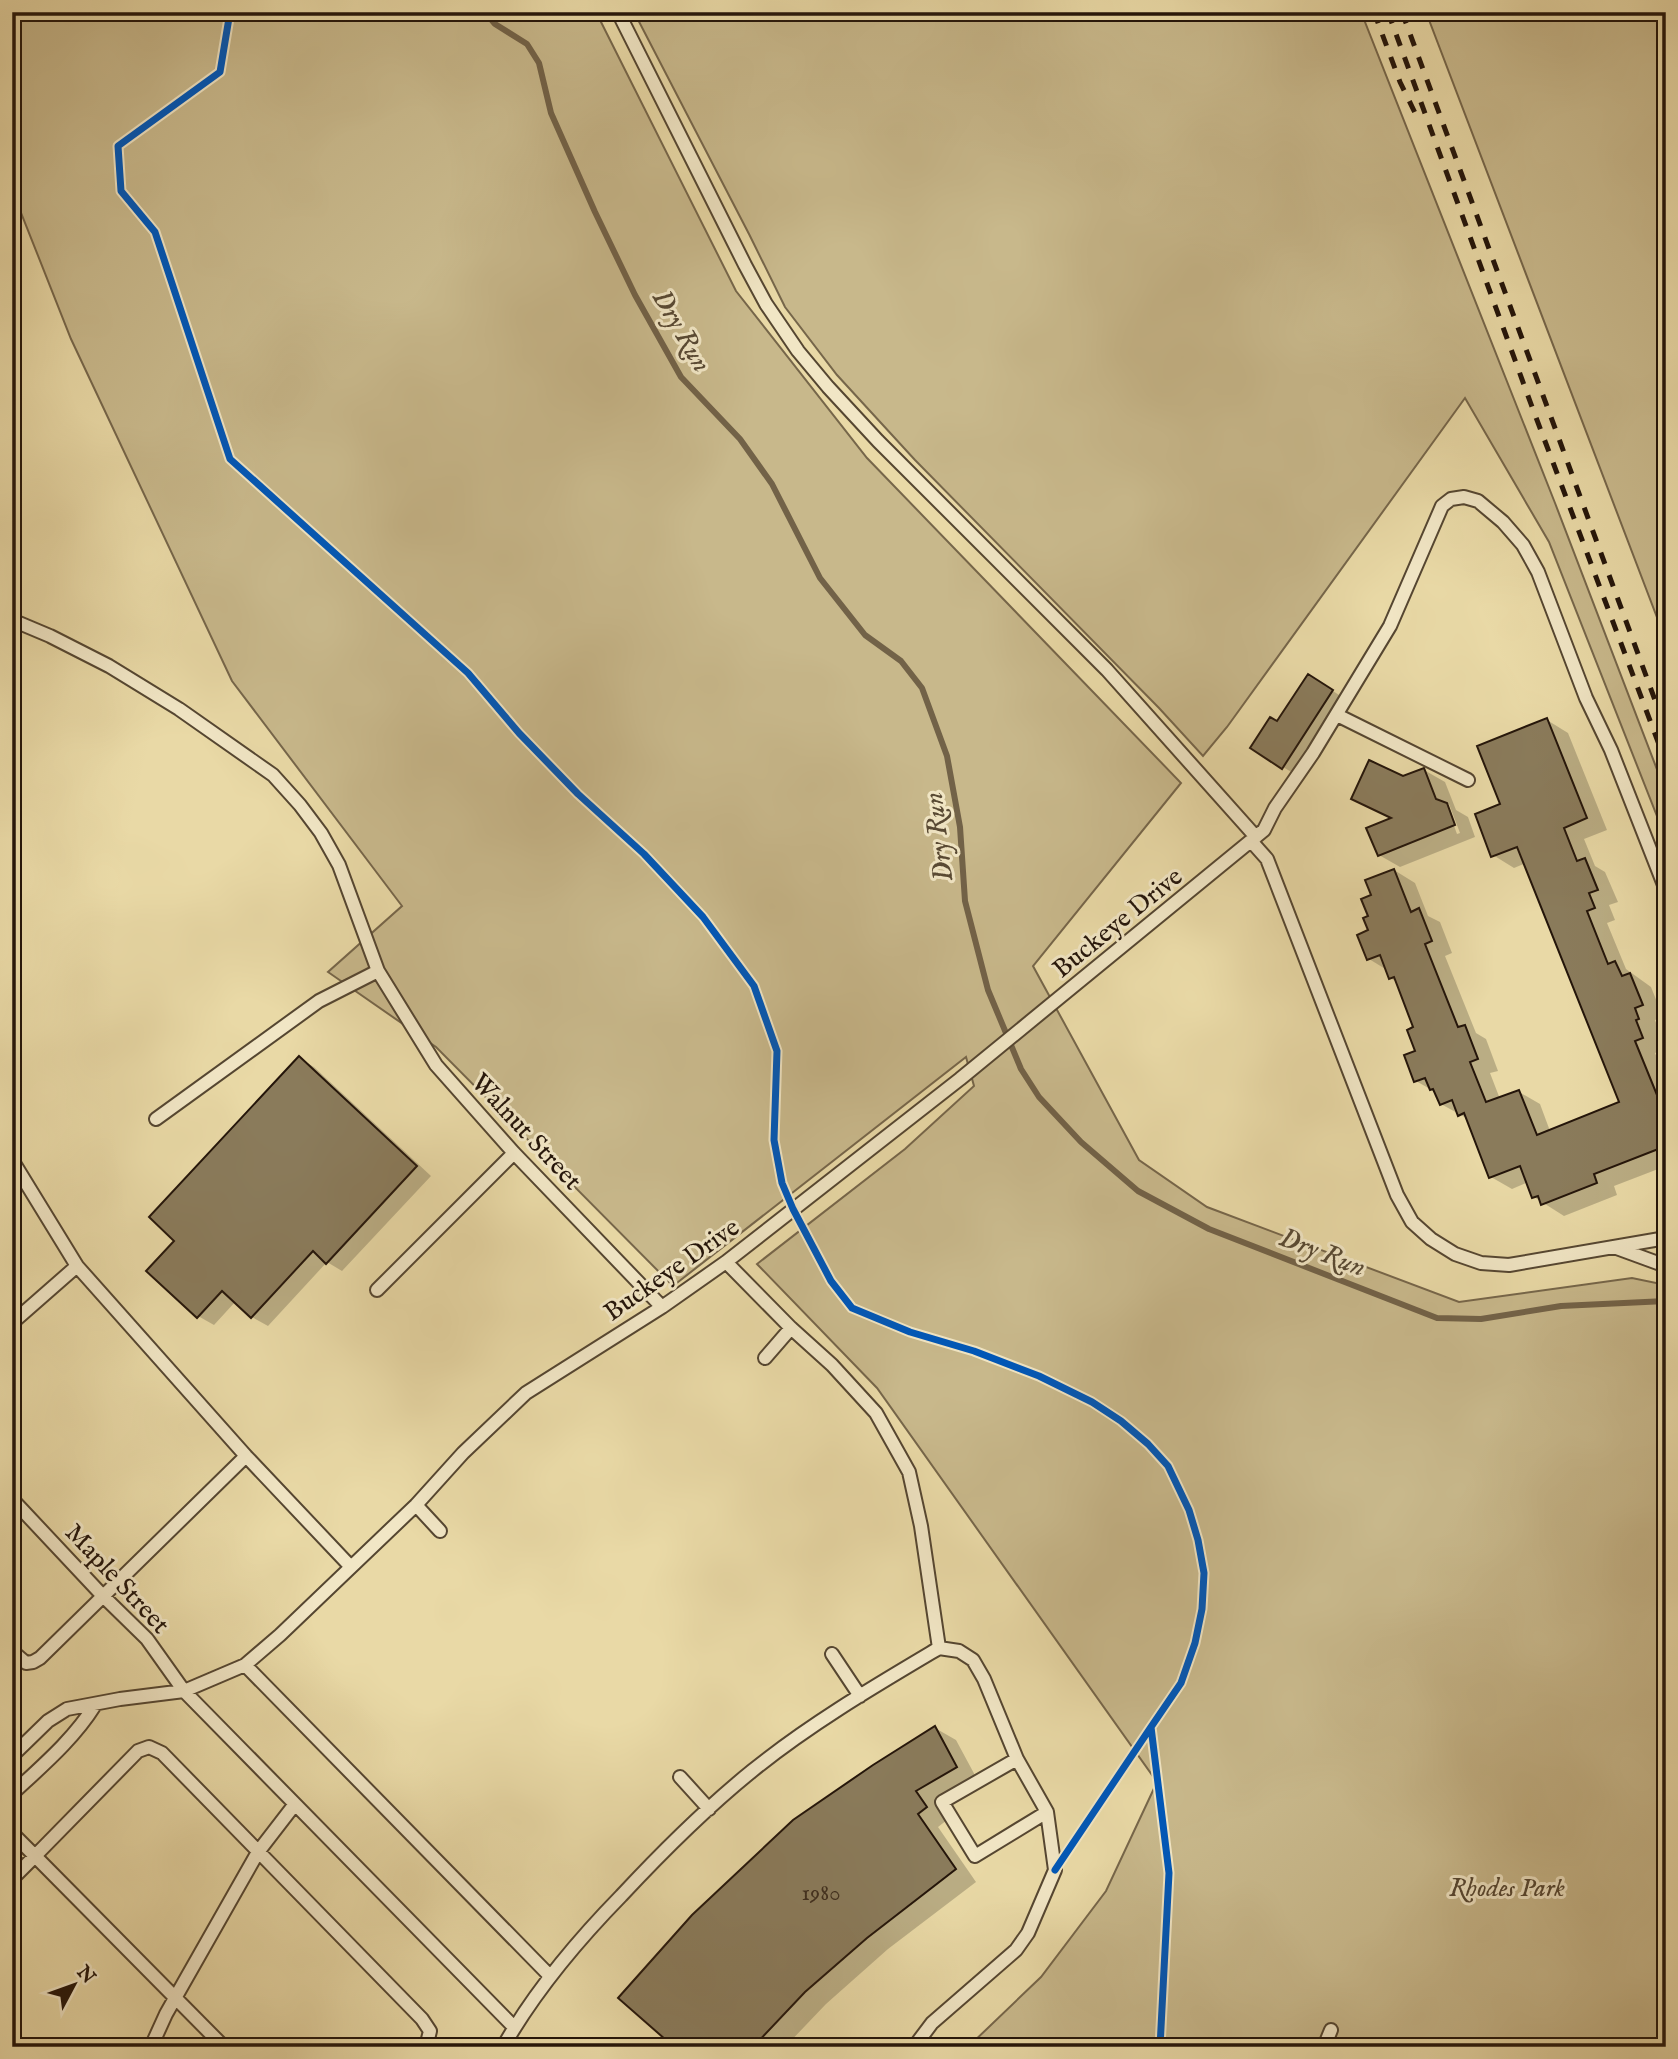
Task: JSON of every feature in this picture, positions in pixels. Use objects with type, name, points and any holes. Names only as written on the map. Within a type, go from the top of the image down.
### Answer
[{"type":"lane","points":[[618,12],[745,265],[766,304],[798,351],[878,441],[1107,670],[1257,836],[1397,1195],[1412,1222],[1431,1239],[1455,1254],[1481,1263],[1509,1265],[1666,1238]]},
{"type":"lane","points":[[1257,836],[1337,715],[1390,626],[1442,506],[1451,499],[1464,497],[1479,501],[1503,522],[1523,545],[1538,572],[1586,698],[1611,750],[1666,890]]},
{"type":"lane","name":"Walnut Street","points":[[12,620],[109,666],[179,709],[273,775],[321,833],[339,865],[378,971],[436,1065],[514,1153],[662,1307]]},
{"type":"lane","points":[[1337,715],[1468,779]]},
{"type":"lane","name":"Buckeye Drive","points":[[12,1756],[48,1721],[67,1709],[184,1691],[245,1665],[416,1505],[463,1453],[526,1393],[662,1307],[726,1262],[960,1079],[1257,836]]},
{"type":"lane","points":[[156,1119],[319,1001],[378,971]]},
{"type":"lane","points":[[377,1290],[514,1153]]},
{"type":"lane","points":[[12,1160],[77,1266],[246,1455],[351,1567]]},
{"type":"lane","points":[[1614,1247],[1666,1266]]},
{"type":"lane","points":[[726,1262],[832,1365],[876,1413],[909,1472],[921,1526],[939,1648]]},
{"type":"lane","points":[[12,1323],[77,1266]]},
{"type":"lane","points":[[765,1358],[791,1328]]},
{"type":"lane","points":[[12,1651],[26,1663],[40,1658],[246,1455]]},
{"type":"lane","name":"Maple Street","points":[[12,1499],[146,1639],[184,1691],[514,2027]]},
{"type":"lane","points":[[416,1505],[440,1531]]},
{"type":"lane","points":[[503,2047],[550,1976],[586,1933],[640,1875],[709,1809],[753,1770],[860,1696],[939,1648],[959,1651],[973,1660],[984,1679],[1017,1759],[1047,1812],[1055,1870],[1028,1933],[1016,1950],[932,2023],[914,2047]]},
{"type":"lane","points":[[832,1654],[860,1696]]},
{"type":"lane","points":[[245,1665],[550,1976]]},
{"type":"lane","points":[[12,1794],[81,1727],[95,1705]]},
{"type":"lane","points":[[12,1879],[138,1751],[149,1747],[163,1753],[422,2019],[430,2031],[426,2047]]},
{"type":"lane","points":[[1017,1759],[942,1802],[975,1856],[1047,1812]]},
{"type":"lane","points":[[680,1777],[709,1809]]},
{"type":"lane","points":[[151,2047],[175,1997],[258,1852],[295,1804]]},
{"type":"lane","points":[[12,1833],[224,2047]]},
{"type":"lane","points":[[1324,2047],[1331,2030]]},
{"type":"green space","name":"Rhodes Park","points":[[12,12],[596,12],[736,291],[867,458],[1181,783],[1033,966],[1139,1160],[1207,1207],[1459,1302],[1632,1278],[1666,1285],[1666,2047],[968,2047],[1041,1977],[1106,1891],[1157,1782],[877,1388],[757,1264],[905,1149],[974,1086],[966,1057],[673,1286],[436,1047],[328,972],[402,906],[232,681],[71,339],[12,190]]},
{"type":"green space","points":[[634,12],[1361,12],[1666,793],[1666,839],[1549,542],[1465,398],[1227,727],[1203,756],[915,460],[837,375],[785,307]]},
{"type":"green space","points":[[1426,12],[1666,12],[1666,641]]},
{"type":"building","points":[[1308,674],[1333,690],[1282,769],[1250,748],[1270,717],[1277,721]]},
{"type":"building","points":[[1547,718],[1587,818],[1564,828],[1577,861],[1585,858],[1598,890],[1589,893],[1595,908],[1587,911],[1608,964],[1615,961],[1622,976],[1630,973],[1643,1005],[1635,1008],[1639,1019],[1636,1020],[1643,1038],[1635,1041],[1666,1117],[1666,1146],[1594,1174],[1597,1183],[1541,1205],[1538,1196],[1532,1198],[1520,1166],[1489,1178],[1464,1113],[1458,1116],[1452,1100],[1440,1105],[1425,1078],[1414,1082],[1404,1055],[1415,1051],[1407,1030],[1413,1027],[1394,977],[1389,979],[1380,955],[1367,960],[1357,935],[1368,930],[1363,918],[1368,916],[1361,899],[1371,895],[1365,880],[1394,869],[1411,912],[1419,908],[1432,941],[1425,944],[1458,1027],[1465,1025],[1478,1059],[1470,1062],[1486,1102],[1519,1090],[1537,1135],[1619,1102],[1517,847],[1491,857],[1475,814],[1500,804],[1477,746]]},
{"type":"building","points":[[1369,760],[1403,776],[1424,768],[1436,799],[1447,803],[1455,825],[1378,856],[1366,828],[1391,818],[1351,799]]},
{"type":"building","points":[[299,1056],[417,1166],[326,1264],[313,1251],[251,1318],[222,1291],[197,1318],[146,1271],[174,1241],[149,1217]]},
{"type":"building","points":[[935,1726],[957,1767],[916,1791],[927,1807],[918,1814],[956,1869],[867,1938],[805,1992],[753,2047],[674,2047],[618,1998],[692,1915],[793,1820]]},
{"type":"waterway","name":"Dry Run","points":[[485,12],[495,24],[527,44],[539,63],[551,113],[595,212],[635,295],[681,377],[740,439],[772,484],[820,578],[865,635],[901,661],[922,688],[947,756],[960,827],[965,901],[988,990],[1021,1069],[1039,1097],[1081,1142],[1138,1191],[1209,1229],[1437,1318],[1481,1319],[1561,1306],[1666,1301]]},
{"type":"railway","points":[[1374,12],[1400,82],[1418,119]]},
{"type":"railway","points":[[1388,12],[1666,763]]},
{"type":"railway","points":[[1402,12],[1666,730]]},
{"type":"cycle path","points":[[226,12],[229,18],[220,72],[118,146],[121,191],[155,232],[230,459],[468,673],[519,733],[578,794],[644,854],[703,917],[754,986],[777,1051],[774,1140],[782,1183],[831,1281],[852,1308],[910,1332],[974,1351],[1039,1376],[1092,1402],[1121,1421],[1168,1466],[1189,1510],[1204,1573],[1202,1609],[1195,1643],[1181,1683],[1151,1727],[1169,1873],[1160,2047]]},
{"type":"cycle path","points":[[1055,1870],[1151,1727]]}]
